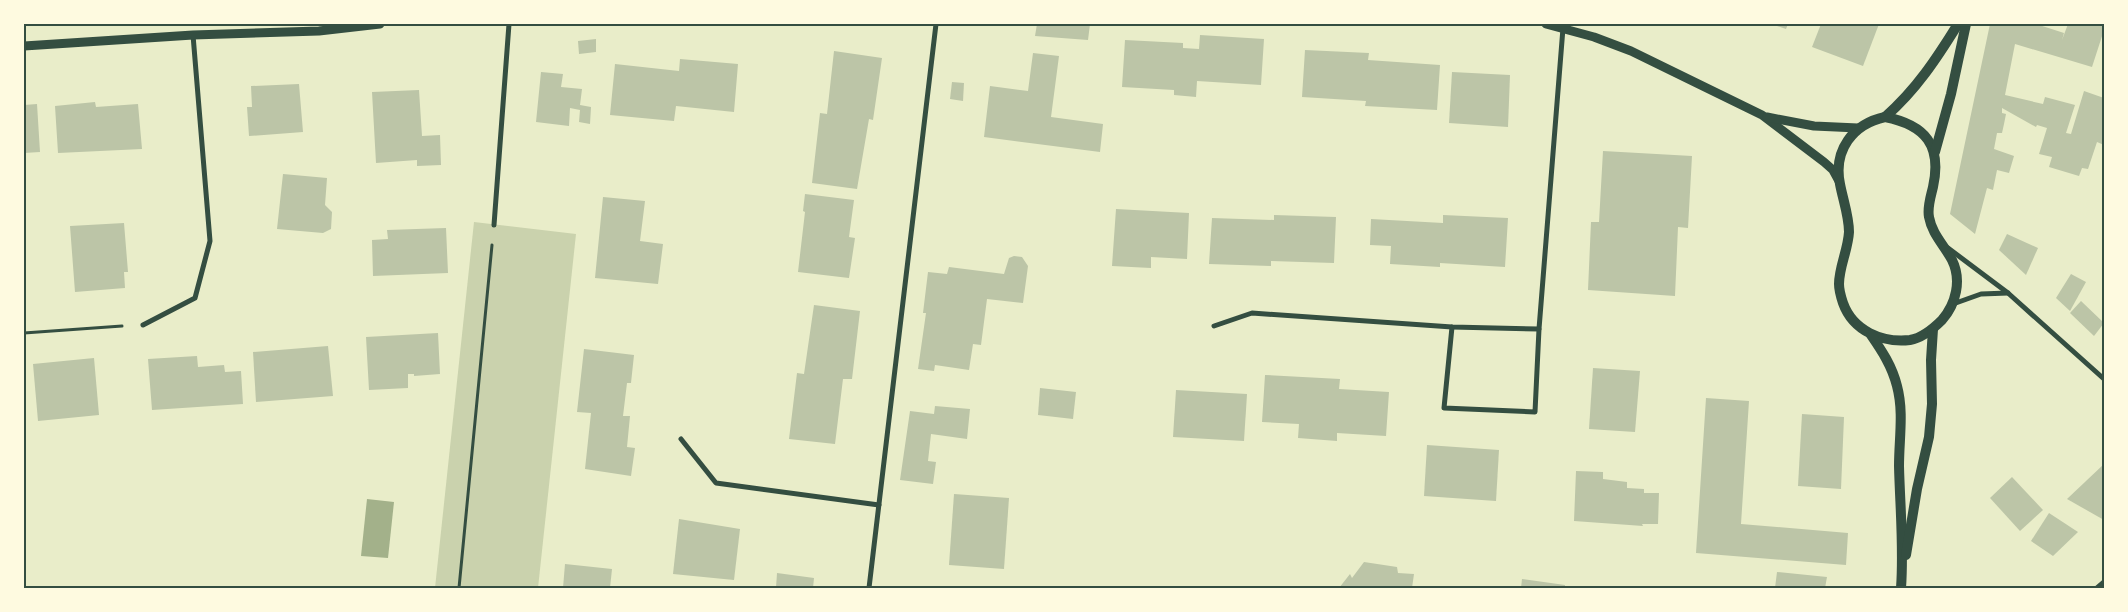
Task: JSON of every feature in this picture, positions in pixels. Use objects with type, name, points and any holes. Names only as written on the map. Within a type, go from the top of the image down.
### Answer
[{"type":"main road","points":[[1903,568],[1900,511],[1900,405],[1893,371],[1886,356],[1871,335],[1857,324],[1846,311],[1839,286],[1849,231],[1846,207],[1839,182],[1840,161],[1848,138],[1858,128],[1885,117],[1907,98],[1931,68],[1958,24]]},
{"type":"main road","points":[[1871,335],[1895,340],[1913,340],[1933,329],[1953,304],[1956,292],[1955,271],[1952,261],[1932,226],[1929,214],[1936,166],[1935,152],[1951,94],[1966,24]]},
{"type":"main road","points":[[1885,117],[1905,121],[1927,139],[1935,152]]},
{"type":"main road","points":[[1901,588],[1917,489],[1929,437],[1932,404],[1930,360],[1933,329]]},
{"type":"street","points":[[24,46],[193,34],[318,31],[380,24]]},
{"type":"street","points":[[494,224],[509,24]]},
{"type":"street","points":[[868,588],[936,24]]},
{"type":"street","points":[[1546,24],[1630,51],[1762,115],[1824,162],[1833,170],[1839,182]]},
{"type":"street","points":[[1452,327],[1444,408],[1535,412],[1539,329],[1563,28]]},
{"type":"street","points":[[143,325],[196,298],[210,241],[193,34]]},
{"type":"street","points":[[1762,115],[1814,126],[1858,128]]},
{"type":"street","points":[[1940,242],[2008,293],[2104,379]]},
{"type":"street","points":[[1953,304],[1981,294],[2008,293]]},
{"type":"street","points":[[1214,326],[1252,312],[1452,327],[1539,329]]},
{"type":"street","points":[[681,439],[716,483],[879,505]]},
{"type":"street","points":[[2097,588],[2104,582]]},
{"type":"path","points":[[459,588],[494,224]]},
{"type":"path","points":[[24,333],[143,325]]},
{"type":"shaded area","points":[[474,222],[576,234],[538,588],[435,588]]},
{"type":"shaded area","points":[[367,499],[394,502],[388,558],[361,556]]},
{"type":"building","points":[[1037,24],[1090,24],[1088,40],[1035,36]]},
{"type":"building","points":[[1771,24],[1788,24],[1786,29]]},
{"type":"building","points":[[1821,24],[1879,24],[1863,66],[1812,47]]},
{"type":"building","points":[[1990,24],[2036,24],[2064,33],[2062,40],[2068,24],[2104,24],[2104,30],[2092,67],[2015,44],[2005,95],[2043,104],[2045,97],[2075,105],[2066,133],[2071,134],[2084,91],[2104,98],[2104,145],[2097,142],[2088,169],[2082,168],[2079,176],[2049,167],[2052,157],[2039,154],[2047,128],[2037,125],[2036,127],[2002,108],[2002,113],[2006,114],[2002,133],[1997,133],[1994,149],[2014,156],[2009,173],[1997,170],[1993,190],[1987,188],[1975,234],[1950,214]]},
{"type":"building","points":[[1200,35],[1264,39],[1261,85],[1197,81],[1196,97],[1174,95],[1174,90],[1122,87],[1125,40],[1183,43],[1183,48],[1199,49]]},
{"type":"building","points":[[596,39],[596,52],[579,54],[578,41]]},
{"type":"building","points":[[1305,50],[1369,53],[1368,60],[1440,65],[1437,110],[1365,106],[1366,101],[1302,97]]},
{"type":"building","points":[[834,51],[882,58],[873,120],[869,119],[857,189],[812,183],[820,113],[827,114]]},
{"type":"building","points":[[1033,53],[1059,56],[1051,117],[1103,124],[1100,152],[984,137],[990,86],[1028,91]]},
{"type":"building","points":[[680,59],[738,64],[734,112],[676,106],[674,121],[610,115],[615,64],[679,71]]},
{"type":"building","points":[[541,72],[563,74],[561,87],[582,89],[580,105],[591,107],[590,124],[579,122],[580,110],[570,108],[569,126],[536,122]]},
{"type":"building","points":[[1452,72],[1510,75],[1508,127],[1449,123]]},
{"type":"building","points":[[952,82],[964,83],[963,101],[950,99]]},
{"type":"building","points":[[299,84],[303,132],[249,136],[247,107],[252,107],[251,86]]},
{"type":"building","points":[[419,90],[422,136],[440,135],[441,165],[417,166],[417,160],[376,163],[372,92]]},
{"type":"building","points":[[95,102],[96,107],[138,104],[142,149],[58,153],[55,106]]},
{"type":"building","points":[[37,104],[40,152],[24,153],[24,105]]},
{"type":"building","points":[[1603,151],[1692,156],[1688,228],[1678,227],[1675,296],[1588,290],[1591,222],[1599,222]]},
{"type":"building","points":[[283,174],[327,178],[325,205],[332,212],[331,229],[323,233],[277,229]]},
{"type":"building","points":[[805,194],[854,200],[849,237],[855,238],[849,278],[798,272],[805,212],[803,211]]},
{"type":"building","points":[[603,197],[645,201],[640,241],[663,244],[658,284],[595,278]]},
{"type":"building","points":[[1116,209],[1189,213],[1187,259],[1151,257],[1151,268],[1112,266]]},
{"type":"building","points":[[1274,215],[1336,217],[1334,263],[1271,261],[1271,266],[1209,264],[1212,218],[1274,220]]},
{"type":"building","points":[[1443,215],[1508,218],[1505,267],[1440,263],[1440,267],[1390,264],[1391,246],[1370,245],[1371,219],[1443,223]]},
{"type":"building","points":[[124,223],[128,272],[124,272],[125,288],[75,292],[70,226]]},
{"type":"building","points":[[446,228],[448,273],[373,276],[372,240],[388,239],[387,230]]},
{"type":"building","points":[[2007,234],[2038,248],[2026,275],[1999,250]]},
{"type":"building","points":[[1014,256],[1022,257],[1028,266],[1023,303],[987,299],[981,345],[973,344],[969,370],[935,365],[934,371],[918,369],[926,313],[923,313],[928,272],[947,274],[949,267],[1004,274],[1009,258]]},
{"type":"building","points":[[2071,274],[2086,282],[2070,311],[2056,298]]},
{"type":"building","points":[[2081,301],[2104,323],[2094,336],[2070,313]]},
{"type":"building","points":[[814,305],[860,311],[852,379],[843,379],[835,444],[789,439],[797,373],[804,374]]},
{"type":"building","points":[[438,333],[440,374],[414,376],[414,374],[408,374],[408,388],[369,390],[366,337]]},
{"type":"building","points":[[328,346],[333,396],[256,402],[253,352]]},
{"type":"building","points":[[584,349],[634,355],[631,383],[627,383],[623,416],[630,416],[627,447],[635,448],[631,476],[585,469],[591,413],[577,412]]},
{"type":"building","points":[[197,356],[198,367],[224,365],[225,372],[241,371],[243,404],[152,410],[148,359]]},
{"type":"building","points":[[94,358],[99,415],[38,421],[33,364]]},
{"type":"building","points":[[1593,368],[1640,371],[1635,432],[1589,429]]},
{"type":"building","points":[[1265,375],[1340,379],[1339,389],[1389,392],[1386,436],[1337,433],[1337,441],[1298,438],[1299,424],[1262,422]]},
{"type":"building","points":[[1040,388],[1076,392],[1073,419],[1038,415]]},
{"type":"building","points":[[1176,390],[1247,394],[1244,441],[1173,437]]},
{"type":"building","points":[[1706,398],[1749,401],[1741,524],[1848,533],[1846,565],[1696,553]]},
{"type":"building","points":[[935,406],[970,409],[967,439],[931,434],[928,461],[936,462],[933,484],[900,480],[910,411],[934,414]]},
{"type":"building","points":[[1802,414],[1844,417],[1841,489],[1798,486]]},
{"type":"building","points":[[1427,445],[1499,450],[1496,501],[1424,496]]},
{"type":"building","points":[[2104,464],[2104,520],[2067,499]]},
{"type":"building","points":[[1576,471],[1603,472],[1603,479],[1627,482],[1627,488],[1644,489],[1644,493],[1659,493],[1658,524],[1642,524],[1643,526],[1574,521]]},
{"type":"building","points":[[2012,477],[2043,510],[2020,531],[1990,498]]},
{"type":"building","points":[[954,494],[1009,498],[1004,569],[949,565]]},
{"type":"building","points":[[2049,513],[2078,532],[2053,556],[2031,541]]},
{"type":"building","points":[[679,519],[740,529],[734,580],[673,574]]},
{"type":"building","points":[[1364,562],[1397,567],[1398,573],[1414,574],[1412,588],[1339,588],[1350,574],[1352,578]]},
{"type":"building","points":[[565,564],[612,569],[610,588],[563,588]]},
{"type":"building","points":[[1777,572],[1827,577],[1825,588],[1775,588]]},
{"type":"building","points":[[777,573],[814,578],[813,588],[776,588]]},
{"type":"building","points":[[1522,579],[1565,585],[1565,588],[1521,588]]}]
